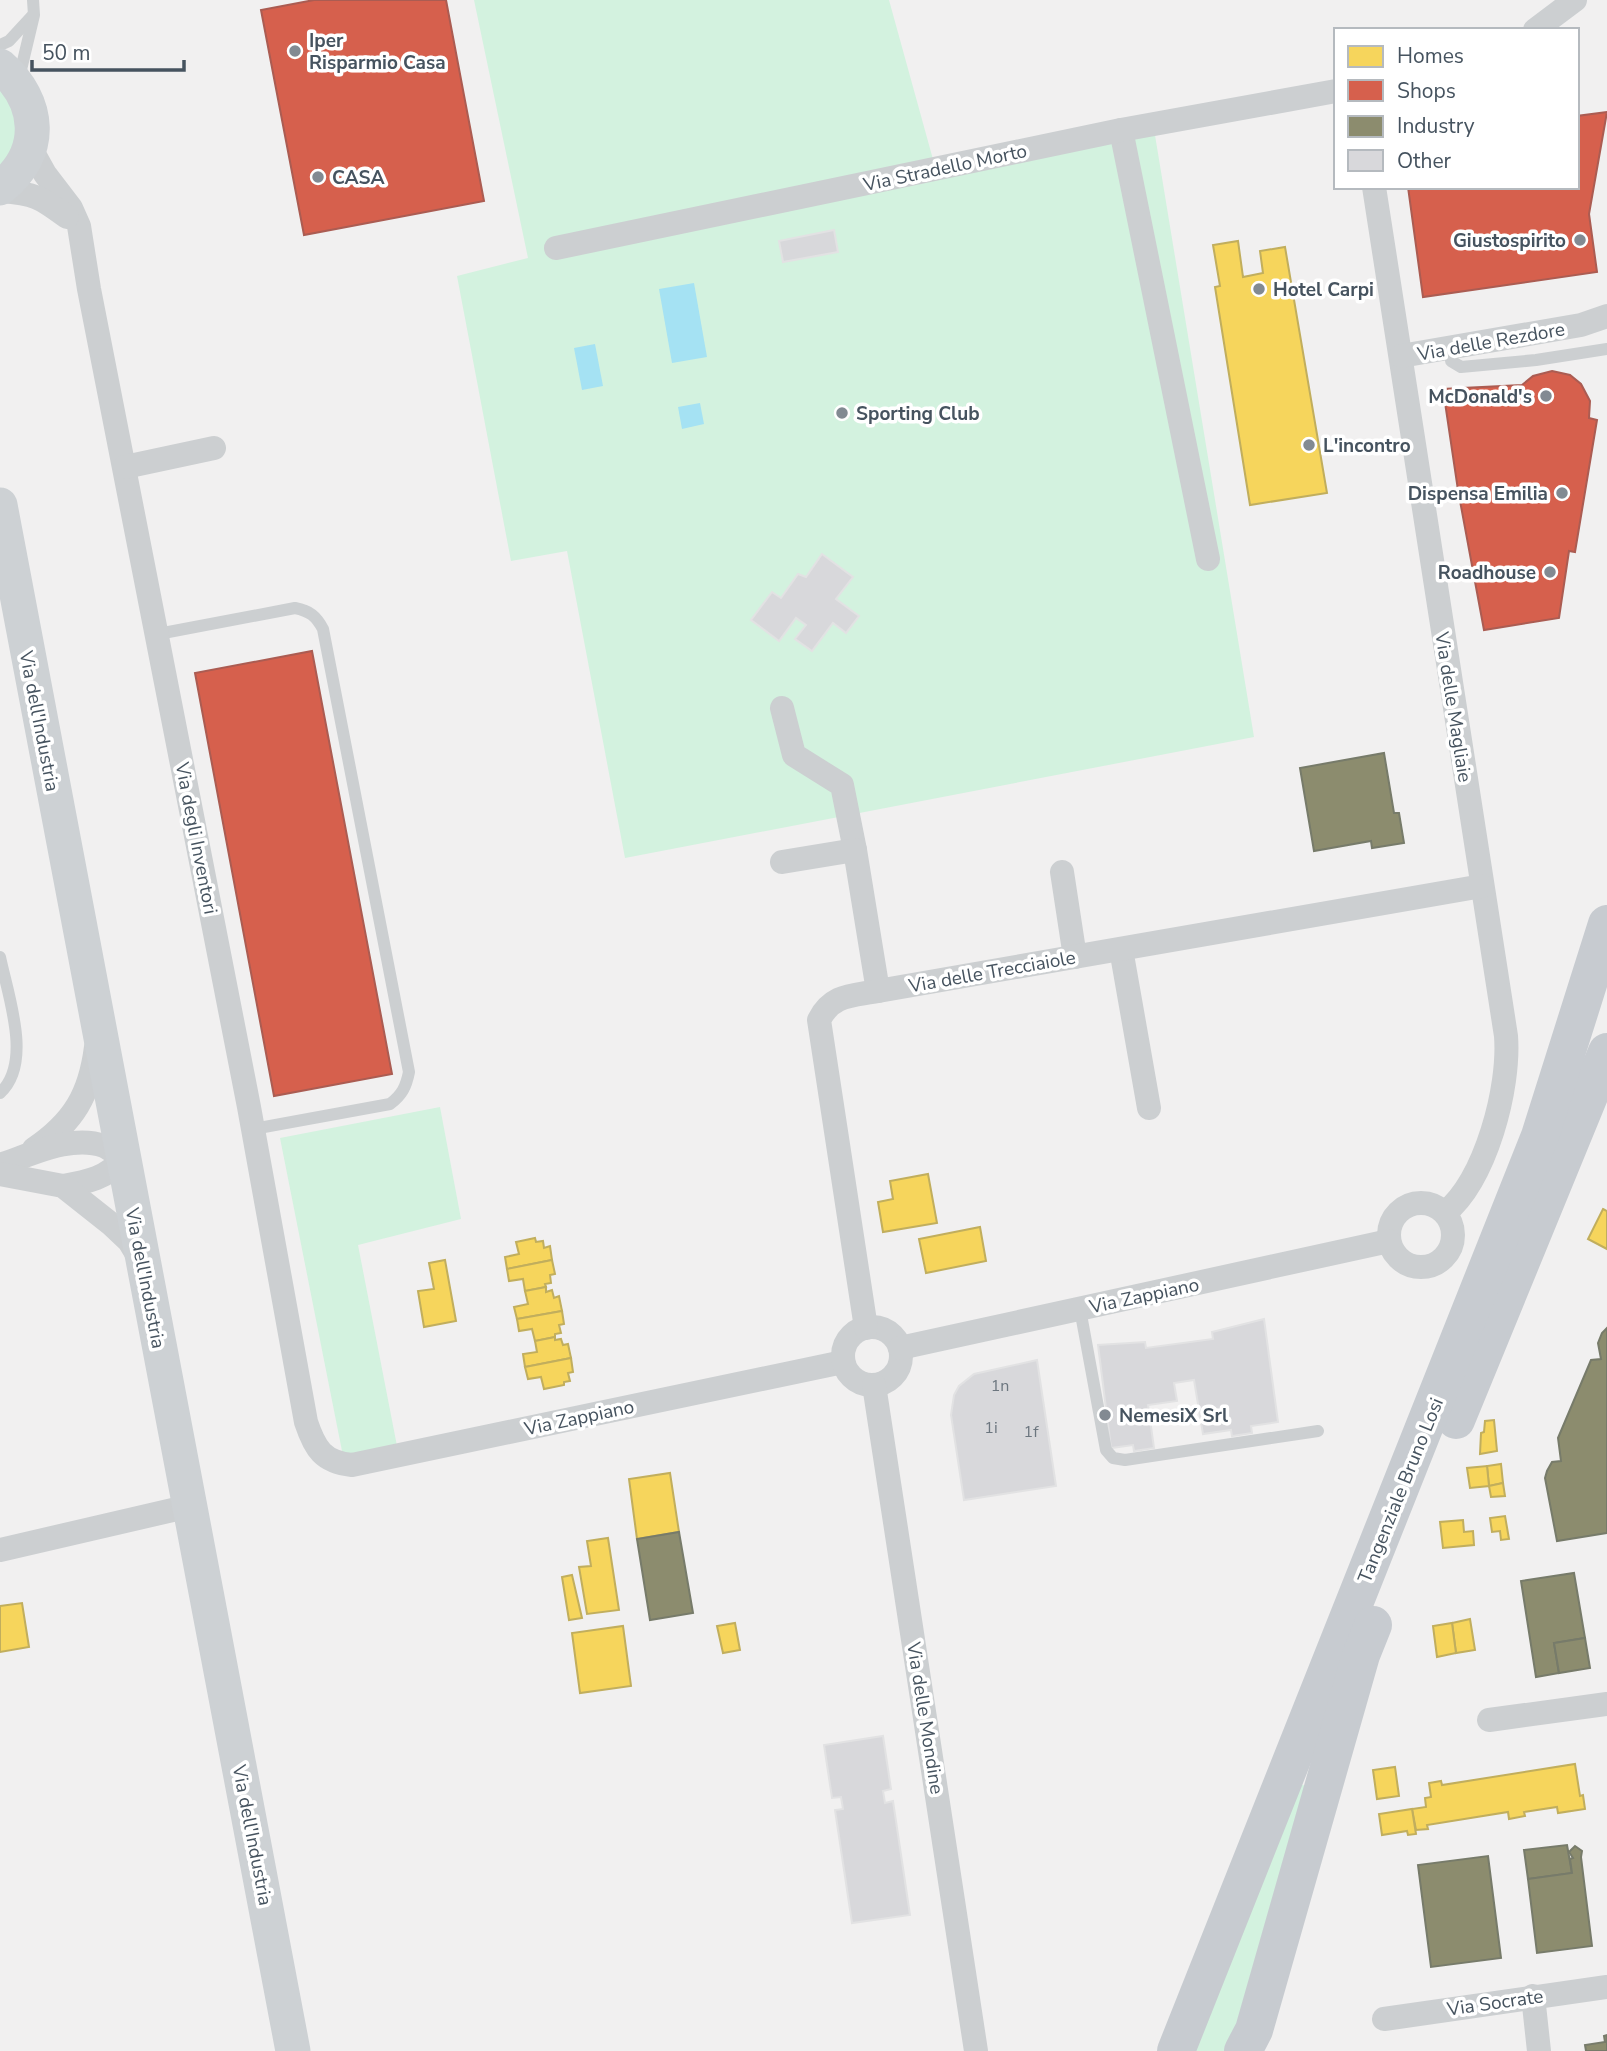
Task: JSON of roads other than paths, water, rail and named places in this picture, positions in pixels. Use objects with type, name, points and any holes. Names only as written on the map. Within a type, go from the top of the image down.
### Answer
[{"type":"main road","name":"Tangenziale Bruno Losi","points":[[1243,2051],[1254,2030],[1305,1777],[1541,1136],[1607,924]]},
{"type":"main road","name":"Tangenziale Bruno Losi","points":[[1176,2051],[1361,1655],[1394,1568],[1606,1057]]},
{"type":"street","points":[[1538,28],[1575,0]]},
{"type":"street","points":[[0,190],[23,164],[33,131],[32,114],[26,98],[9,75]]},
{"type":"street","name":"Via Stradello Morto","points":[[556,248],[1121,130],[1334,91]]},
{"type":"street","points":[[1121,130],[1208,559]]},
{"type":"street","name":"Via degli Inventori","points":[[30,147],[45,174],[71,208],[79,226],[89,289],[253,1129],[306,1422],[318,1450]]},
{"type":"street","name":"Via delle Magliaie","points":[[1374,189],[1508,1061],[1504,1086],[1477,1171],[1460,1201],[1445,1213]]},
{"type":"street","points":[[0,190],[25,192],[40,197],[79,226]]},
{"type":"street","name":"Via delle Rezdore","points":[[1401,356],[1581,325],[1607,316]]},
{"type":"street","name":"Via delle Rezdore","points":[[1581,325],[1607,326]]},
{"type":"street","points":[[125,467],[214,448]]},
{"type":"street","name":"Via dell'Industria","points":[[0,505],[293,2051]]},
{"type":"street","points":[[782,708],[794,755],[842,785],[878,991]]},
{"type":"street","points":[[782,862],[855,850]]},
{"type":"street","points":[[1062,872],[1075,957]]},
{"type":"street","name":"Via delle Trecciaiole","points":[[866,1328],[819,1020],[825,1007],[837,1000],[878,991],[1482,886]]},
{"type":"street","points":[[1121,948],[1149,1108]]},
{"type":"street","points":[[0,1163],[35,1148],[54,1135],[71,1117],[92,1077],[98,1032]]},
{"type":"street","points":[[0,1163],[66,1144],[84,1143],[104,1146],[123,1158],[115,1169],[91,1182],[63,1186],[0,1174]]},
{"type":"street","points":[[63,1186],[129,1241],[144,1264]]},
{"type":"street","points":[[1427,1203],[1445,1213],[1453,1231],[1453,1241],[1444,1258],[1436,1264],[1417,1267],[1407,1265],[1392,1251],[1389,1241],[1392,1221],[1406,1206],[1427,1203]]},
{"type":"street","name":"Via Zappiano","points":[[900,1348],[1389,1241]]},
{"type":"street","points":[[866,1328],[883,1330],[896,1340],[900,1348],[901,1357],[895,1373],[889,1379],[874,1385],[857,1382],[850,1377],[843,1362],[845,1344],[858,1331],[866,1328]]},
{"type":"street","name":"Via Zappiano","points":[[318,1450],[338,1463],[352,1465],[843,1362]]},
{"type":"street","name":"Via delle Mondine","points":[[874,1385],[976,2051]]},
{"type":"street","points":[[0,1550],[190,1506]]},
{"type":"street","points":[[1489,1720],[1607,1704]]},
{"type":"street","name":"Via Socrate","points":[[1384,2019],[1607,1987]]},
{"type":"street","points":[[1533,1997],[1539,2051]]},
{"type":"lane","points":[[9,75],[34,15],[33,0]]},
{"type":"lane","points":[[0,45],[9,41],[34,15]]},
{"type":"lane","points":[[1451,347],[1451,362],[1461,367],[1536,360],[1607,349]]},
{"type":"lane","points":[[158,634],[295,608],[307,610],[316,616],[323,629],[409,1072],[407,1084],[400,1097],[390,1104],[253,1129]]},
{"type":"lane","points":[[0,957],[16,1039],[16,1065],[9,1084],[0,1093]]},
{"type":"lane","points":[[1080,1309],[1106,1450],[1113,1458],[1136,1459],[1318,1430]]},
{"type":"water","points":[[694,283],[707,357],[672,363],[659,289]]},
{"type":"water","points":[[595,344],[603,386],[582,390],[574,348]]},
{"type":"water","points":[[700,403],[704,424],[682,429],[678,407]]},
{"type":"place","name":"Iper Risparmio Casa","points":[[295,51]]},
{"type":"place","name":"CASA","points":[[318,177]]},
{"type":"place","name":"Giustospirito","points":[[1580,240]]},
{"type":"place","name":"Hotel Carpi","points":[[1259,289]]},
{"type":"place","name":"McDonald's","points":[[1546,396]]},
{"type":"place","name":"Sporting Club","points":[[842,413]]},
{"type":"place","name":"L'incontro","points":[[1309,445]]},
{"type":"place","name":"Dispensa Emilia","points":[[1562,493]]},
{"type":"place","name":"Roadhouse","points":[[1550,572]]},
{"type":"place","name":"NemesiX Srl","points":[[1105,1415]]}]
